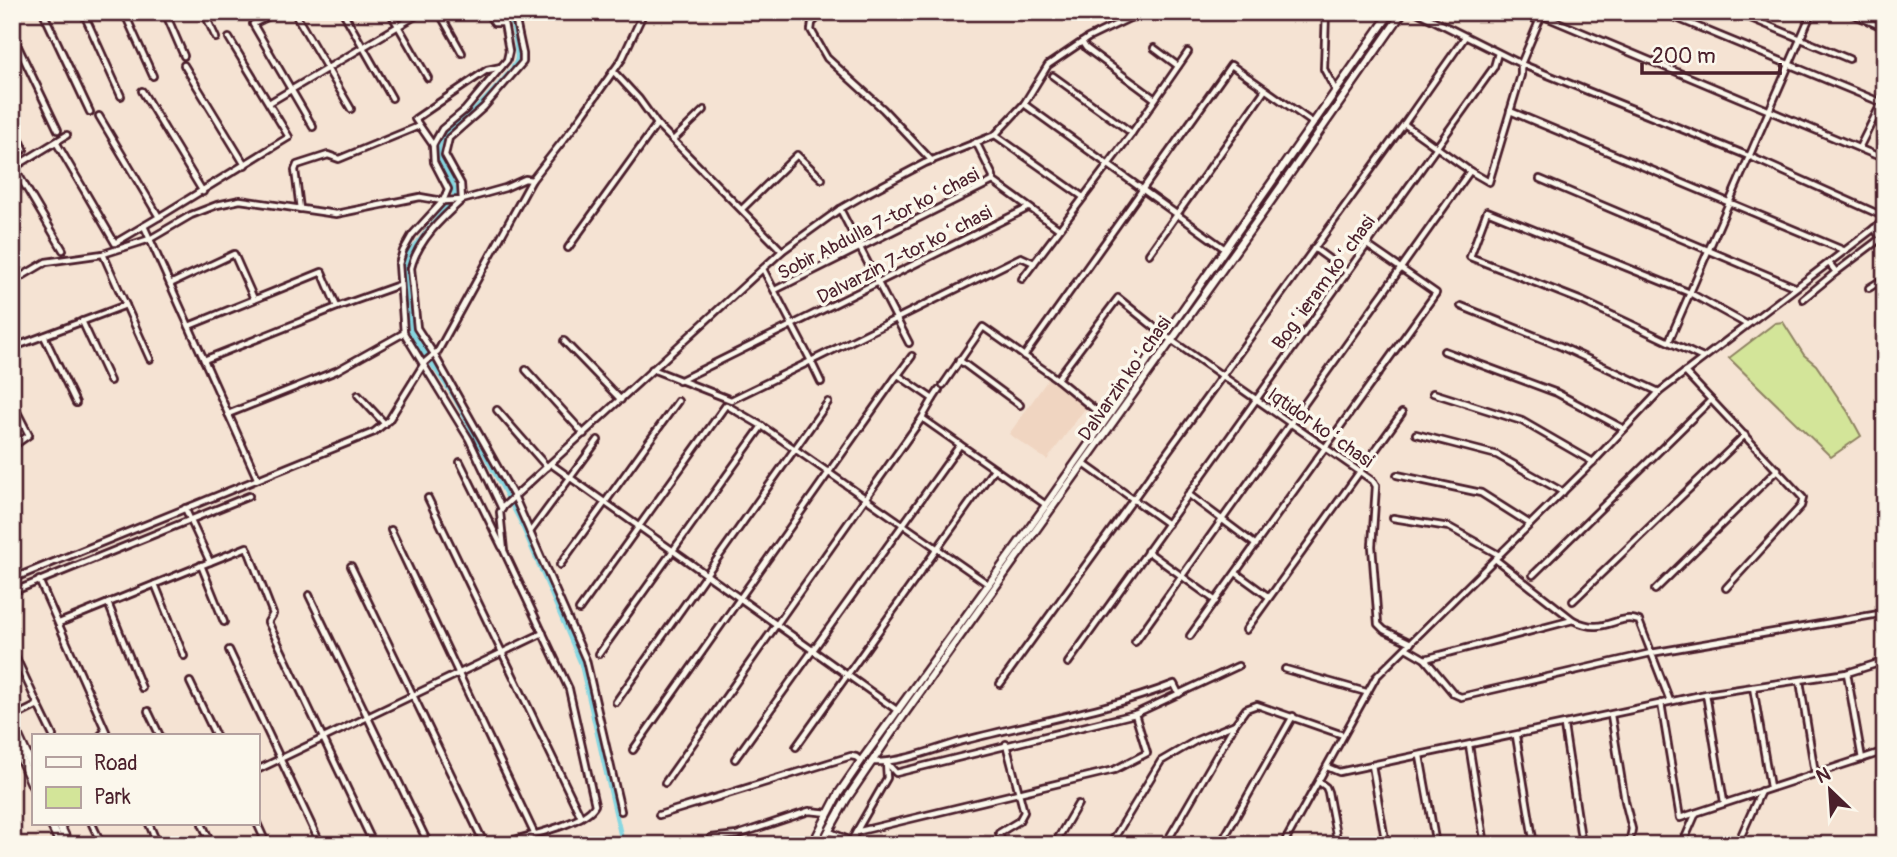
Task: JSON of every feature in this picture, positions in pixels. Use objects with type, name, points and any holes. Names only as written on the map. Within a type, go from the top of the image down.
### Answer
[{"type":"highway","points":[[12,721],[32,767]]},
{"type":"highway","points":[[12,739],[32,784]]},
{"type":"highway","points":[[52,826],[61,845]]},
{"type":"highway","points":[[60,826],[69,845]]},
{"type":"main road","name":"Dalvarzin koʻchasi","points":[[1203,289],[1225,249],[1391,12]]},
{"type":"main road","name":"Dalvarzin koʻchasi","points":[[821,845],[846,800],[1040,518],[1105,418],[1168,337],[1402,12]]},
{"type":"main road","name":"Dalvarzin koʻchasi","points":[[812,845],[838,796],[861,761],[988,584],[1083,463],[1168,337]]},
{"type":"main road","points":[[838,796],[846,800]]},
{"type":"street","points":[[43,12],[90,112]]},
{"type":"street","points":[[83,12],[121,96]]},
{"type":"street","points":[[124,12],[153,76]]},
{"type":"street","points":[[165,12],[184,56]]},
{"type":"street","points":[[204,12],[216,38]]},
{"type":"street","points":[[276,12],[253,24],[313,127]]},
{"type":"street","points":[[294,12],[351,109]]},
{"type":"street","points":[[343,12],[392,98]]},
{"type":"street","points":[[390,12],[428,78]]},
{"type":"street","points":[[269,103],[422,12]]},
{"type":"street","points":[[439,12],[462,53]]},
{"type":"street","points":[[487,12],[494,23],[504,23]]},
{"type":"street","points":[[503,12],[509,51],[507,60],[464,110],[442,129],[433,145],[434,162],[448,189],[443,201],[412,235],[399,264],[404,333],[469,439],[503,508]]},
{"type":"street","points":[[514,12],[523,62],[484,107],[449,138],[446,147],[445,155],[461,184],[460,200],[419,246],[411,268],[416,328],[514,499],[586,660],[621,811]]},
{"type":"street","points":[[566,12],[571,16],[579,12]]},
{"type":"street","points":[[12,579],[363,436],[386,424],[424,363],[433,355],[455,321],[532,180],[622,59],[643,15],[624,12]]},
{"type":"street","points":[[504,551],[500,512],[503,508],[782,251],[840,209],[933,161],[995,135],[1024,104],[1048,65],[1082,42],[1142,12]]},
{"type":"street","points":[[1326,12],[1324,69],[1337,91]]},
{"type":"street","points":[[1283,845],[1376,677],[1659,393],[1885,218],[1751,157],[1521,64],[1417,12]]},
{"type":"street","points":[[1520,12],[1541,16],[1875,155]]},
{"type":"street","points":[[1662,12],[1883,103],[1859,148]]},
{"type":"street","points":[[1736,12],[1849,58]]},
{"type":"street","points":[[1670,341],[1812,12]]},
{"type":"street","points":[[1847,12],[1878,25]]},
{"type":"street","points":[[1404,124],[1489,182],[1521,75],[1521,64],[1541,16]]},
{"type":"street","points":[[818,17],[812,23],[811,30],[827,58],[883,109],[933,161]]},
{"type":"street","points":[[12,34],[58,130]]},
{"type":"street","points":[[1000,684],[1465,37]]},
{"type":"street","points":[[56,142],[115,243],[203,192],[289,137],[229,38]]},
{"type":"street","points":[[1082,42],[1086,48],[1155,99]]},
{"type":"street","points":[[1154,48],[1178,66]]},
{"type":"street","points":[[1022,279],[1132,133],[1188,52]]},
{"type":"street","name":"Bogʻieram koʻchasi","points":[[1068,663],[1494,67],[1498,52]]},
{"type":"street","points":[[184,65],[245,164]]},
{"type":"street","points":[[1024,356],[1231,65],[1314,124]]},
{"type":"street","points":[[433,145],[415,119],[487,70],[501,67]]},
{"type":"street","points":[[613,71],[639,99],[657,124],[782,251]]},
{"type":"street","points":[[1053,76],[1132,133]]},
{"type":"street","points":[[1149,254],[1265,90]]},
{"type":"street","points":[[142,91],[203,192]]},
{"type":"street","points":[[1024,104],[1225,249]]},
{"type":"street","points":[[673,140],[704,110]]},
{"type":"street","points":[[1510,111],[1844,251]]},
{"type":"street","points":[[99,117],[159,217]]},
{"type":"street","points":[[12,121],[24,149],[12,157]]},
{"type":"street","points":[[568,248],[657,124]]},
{"type":"street","points":[[300,209],[295,170],[297,165],[328,155],[339,159],[419,127]]},
{"type":"street","points":[[63,250],[13,168],[67,135]]},
{"type":"street","points":[[995,135],[1083,197]]},
{"type":"street","points":[[976,142],[993,181],[1059,229]]},
{"type":"street","points":[[742,209],[797,155],[822,178]]},
{"type":"street","points":[[1135,642],[1471,171]]},
{"type":"street","points":[[12,282],[46,262],[103,254],[150,239],[191,215],[216,205],[240,200],[336,214],[420,197],[443,201],[460,200],[505,188],[525,179],[532,180]]},
{"type":"street","points":[[1540,179],[1796,288]]},
{"type":"street","name":"Sobir Abdulla 7-tor koʻchasi","points":[[775,290],[993,181]]},
{"type":"street","name":"Dalvarzin 7-tor koʻchasi","points":[[679,381],[1028,208]]},
{"type":"street","points":[[840,209],[909,343]]},
{"type":"street","points":[[1703,358],[1582,301],[1470,257],[1487,211],[1689,293],[1746,324]]},
{"type":"street","points":[[144,226],[257,478]]},
{"type":"street","points":[[1803,299],[1883,237],[1874,228]]},
{"type":"street","points":[[1190,636],[1436,293],[1367,244]]},
{"type":"street","points":[[1314,248],[1347,272]]},
{"type":"street","points":[[103,254],[150,359]]},
{"type":"street","points":[[170,284],[234,254],[254,299]]},
{"type":"street","points":[[652,369],[731,400],[1021,257],[1034,263]]},
{"type":"street","points":[[1829,263],[1836,272]]},
{"type":"street","points":[[763,269],[821,382]]},
{"type":"street","points":[[189,326],[322,272],[337,307]]},
{"type":"street","points":[[1869,288],[1885,278]]},
{"type":"street","points":[[204,360],[399,285]]},
{"type":"street","name":"Iqtidor koʻchasi","points":[[1058,379],[1118,298],[1168,337],[1373,481],[1376,486],[1372,546],[1378,624],[1384,630],[1411,643]]},
{"type":"street","points":[[22,344],[125,305]]},
{"type":"street","points":[[1461,306],[1560,346],[1659,393]]},
{"type":"street","points":[[82,321],[110,381]]},
{"type":"street","points":[[665,783],[983,327],[1058,379],[1105,418]]},
{"type":"street","points":[[228,414],[336,371],[404,333]]},
{"type":"street","points":[[44,336],[76,403]]},
{"type":"street","points":[[564,341],[621,400]]},
{"type":"street","points":[[1444,351],[1557,393],[1624,429]]},
{"type":"street","points":[[633,750],[912,356]]},
{"type":"street","points":[[960,360],[1020,405]]},
{"type":"street","points":[[526,370],[584,434]]},
{"type":"street","points":[[1685,372],[1803,498],[1801,506],[1726,588]]},
{"type":"street","points":[[898,375],[933,399]]},
{"type":"street","points":[[1433,393],[1522,421],[1593,462]]},
{"type":"street","points":[[358,395],[386,424]]},
{"type":"street","points":[[1533,575],[1711,400]]},
{"type":"street","points":[[560,565],[678,401]]},
{"type":"street","points":[[12,402],[29,435],[12,447]]},
{"type":"street","points":[[616,702],[828,402]]},
{"type":"street","points":[[579,610],[726,405],[762,426],[988,584]]},
{"type":"street","points":[[497,410],[549,465],[898,711]]},
{"type":"street","points":[[1246,630],[1402,413]]},
{"type":"street","points":[[922,418],[1046,505]]},
{"type":"street","points":[[598,654],[762,426]]},
{"type":"street","points":[[1416,434],[1497,455],[1563,492]]},
{"type":"street","points":[[1573,601],[1745,435]]},
{"type":"street","points":[[530,532],[598,440]]},
{"type":"street","points":[[735,759],[960,445]]},
{"type":"street","points":[[460,462],[569,689],[595,805],[591,813],[496,845]]},
{"type":"street","points":[[1083,463],[1168,524]]},
{"type":"street","points":[[796,747],[994,469]]},
{"type":"street","points":[[1655,590],[1778,469]]},
{"type":"street","points":[[1396,475],[1481,493],[1530,524]]},
{"type":"street","points":[[1188,494],[1256,545]]},
{"type":"street","points":[[12,592],[249,496]]},
{"type":"street","points":[[428,498],[581,817]]},
{"type":"street","points":[[185,508],[210,562]]},
{"type":"street","points":[[1393,518],[1450,527],[1497,557],[1573,620],[1586,627],[1600,627],[1633,618],[1639,621],[1670,701]]},
{"type":"street","points":[[391,530],[534,833]]},
{"type":"street","points":[[59,623],[247,547],[273,614],[268,622],[374,845]]},
{"type":"street","points":[[1147,551],[1216,601]]},
{"type":"street","points":[[201,565],[224,622]]},
{"type":"street","points":[[351,566],[485,845]]},
{"type":"street","points":[[1236,573],[1269,597]]},
{"type":"street","points":[[40,580],[107,734]]},
{"type":"street","points":[[155,584],[184,656]]},
{"type":"street","points":[[309,595],[429,845]]},
{"type":"street","points":[[108,603],[142,688]]},
{"type":"street","points":[[1406,648],[1425,659],[1454,694],[1461,697],[1651,653],[1885,613]]},
{"type":"street","points":[[1425,659],[1573,620]]},
{"type":"street","points":[[259,769],[543,633]]},
{"type":"street","points":[[12,649],[52,734]]},
{"type":"street","points":[[229,650],[321,845]]},
{"type":"street","points":[[1327,767],[1339,772],[1564,726],[1670,701],[1847,673],[1885,661]]},
{"type":"street","points":[[886,763],[896,773],[1135,714],[1238,666]]},
{"type":"street","points":[[1285,669],[1366,692]]},
{"type":"street","points":[[1847,673],[1862,759]]},
{"type":"street","points":[[1800,681],[1815,773]]},
{"type":"street","points":[[190,682],[215,734]]},
{"type":"street","points":[[872,762],[886,763],[966,740],[1132,700],[1174,684],[1179,694]]},
{"type":"street","points":[[1753,687],[1770,787]]},
{"type":"street","points":[[1706,694],[1724,802]]},
{"type":"street","points":[[1661,703],[1678,816],[1682,817],[1885,751]]},
{"type":"street","points":[[12,721],[38,705]]},
{"type":"street","points":[[1165,845],[1241,714],[1251,706],[1257,705],[1293,716],[1343,735]]},
{"type":"street","points":[[148,711],[159,734]]},
{"type":"street","points":[[856,832],[1114,769],[1145,756],[1146,749],[1135,714]]},
{"type":"street","points":[[1611,715],[1632,829],[1629,845]]},
{"type":"street","points":[[1220,845],[1293,716]]},
{"type":"street","points":[[1110,845],[1161,761],[1197,740],[1235,724]]},
{"type":"street","points":[[1564,726],[1582,845]]},
{"type":"street","points":[[1516,736],[1534,845]]},
{"type":"street","points":[[1003,845],[999,837],[1002,830],[1023,817],[1024,812],[1006,744]]},
{"type":"street","points":[[1469,745],[1485,845]]},
{"type":"street","points":[[659,815],[851,756],[861,761]]},
{"type":"street","points":[[1420,756],[1436,845]]},
{"type":"street","points":[[828,831],[850,843],[887,778],[886,763]]},
{"type":"street","points":[[1372,765],[1386,845]]},
{"type":"street","points":[[1319,782],[1328,792],[1338,845]]},
{"type":"street","points":[[1737,845],[1761,790]]},
{"type":"street","points":[[1054,845],[1079,804]]},
{"type":"street","points":[[711,838],[737,835],[809,811],[829,813]]},
{"type":"street","points":[[1682,845],[1696,812]]},
{"type":"street","points":[[93,826],[102,845]]},
{"type":"street","points":[[150,826],[158,845]]},
{"type":"street","points":[[203,826],[212,845]]},
{"type":"street","points":[[258,826],[267,845]]},
{"type":"shaded area","points":[[1049,378],[1087,406],[1047,460],[1009,434]]},
{"type":"green space","points":[[1783,322],[1804,355],[1816,365],[1861,436],[1831,457],[1729,358],[1775,323]]},
{"type":"waterway","points":[[510,12],[517,60],[502,81],[440,143],[439,157],[452,184],[454,198],[407,256],[405,282],[412,334],[454,396],[520,520],[581,663],[623,845]]}]
